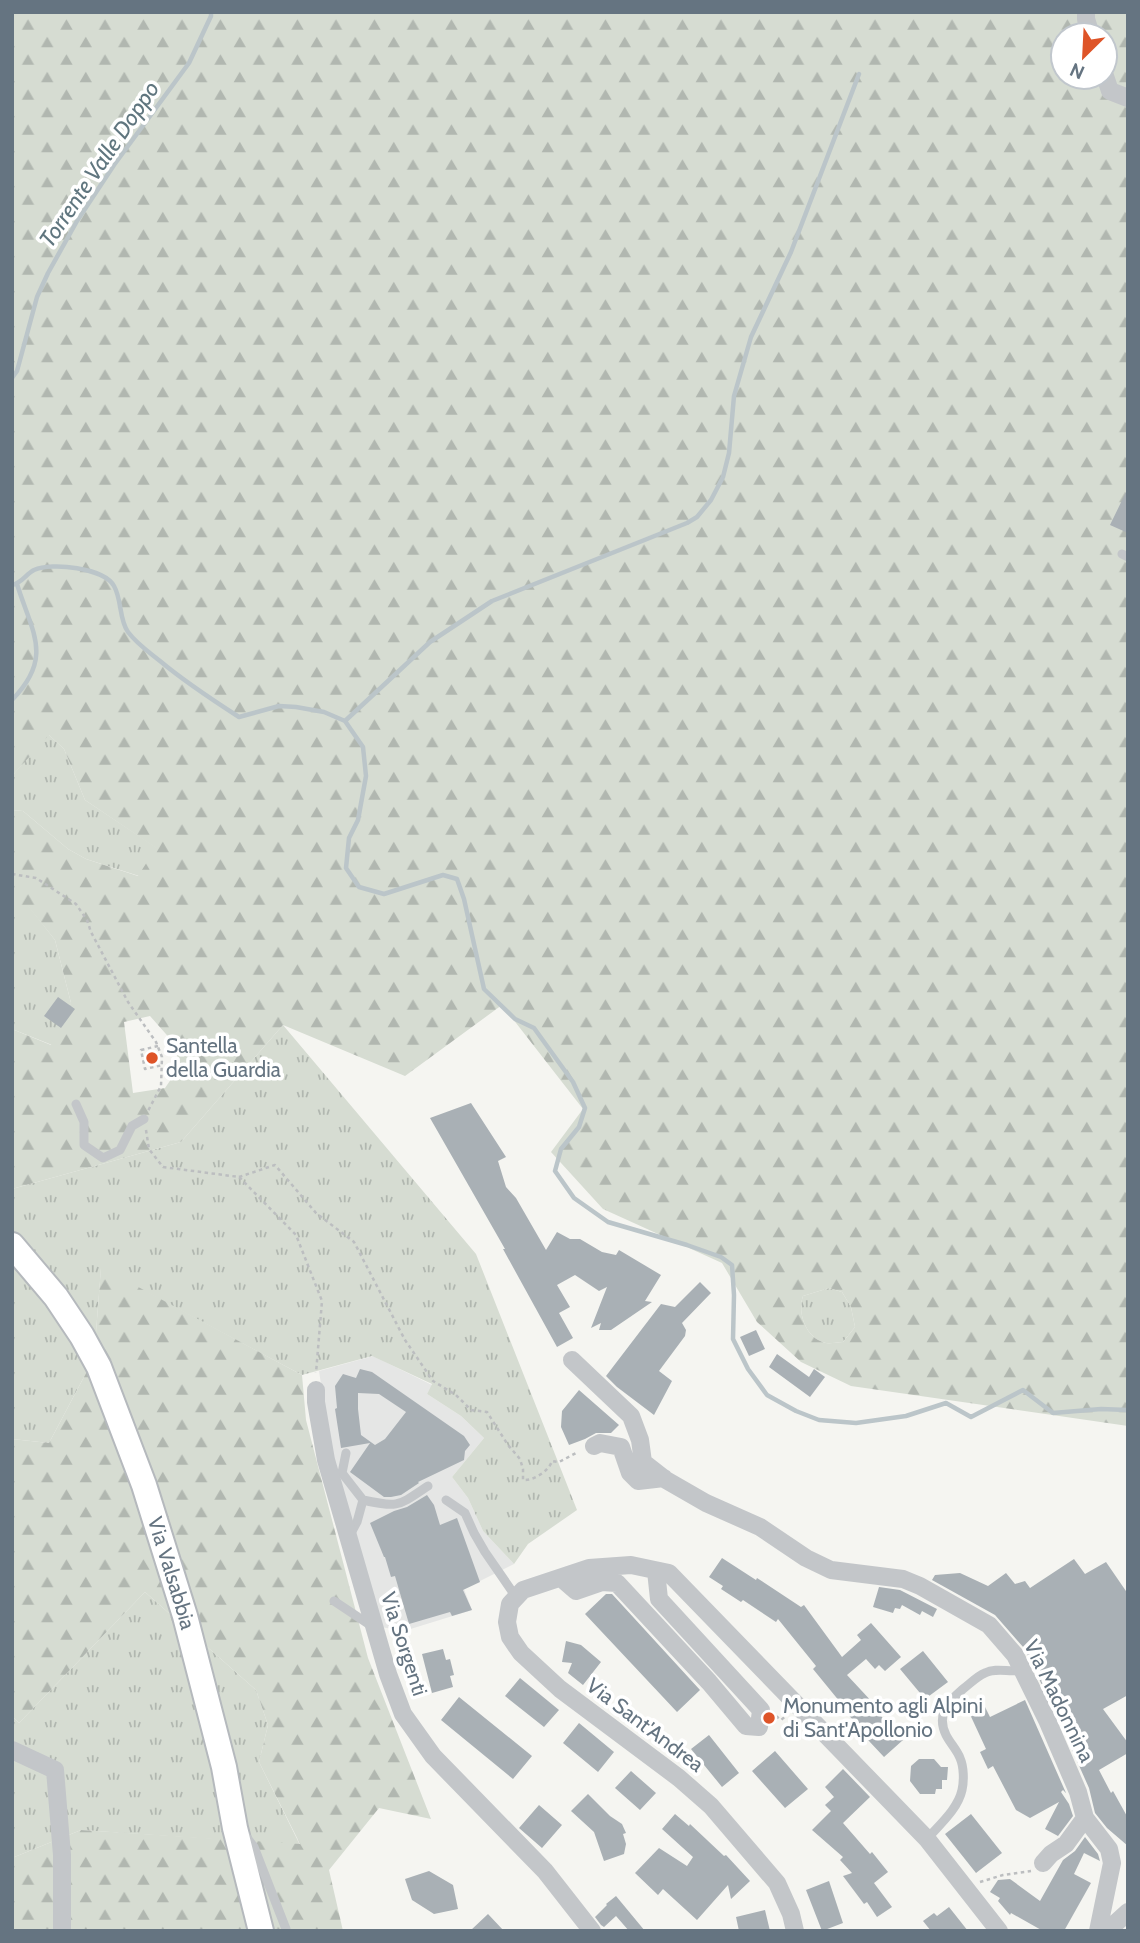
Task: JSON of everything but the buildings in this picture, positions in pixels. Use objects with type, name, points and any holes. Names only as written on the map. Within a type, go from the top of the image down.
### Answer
[{"type":"main road","name":"Via Valsabbia","points":[[12,1245],[56,1297],[82,1336],[102,1376],[144,1485],[185,1616],[224,1767],[261,1931]]},
{"type":"street","points":[[1110,91],[1128,98]]},
{"type":"street","name":"Via Madonnina","points":[[572,1360],[631,1416],[640,1440],[643,1462],[664,1478],[706,1503],[760,1527],[806,1558],[831,1570],[903,1579],[989,1625],[1015,1655],[1078,1792],[1085,1818],[1109,1849],[1112,1863],[1098,1931]]},
{"type":"street","name":"Via Sorgenti","points":[[315,1382],[326,1460],[374,1628],[403,1714],[433,1756],[545,1871],[592,1931]]},
{"type":"street","points":[[594,1446],[600,1443],[621,1447],[629,1472],[638,1481],[664,1478]]},
{"type":"street","points":[[516,1597],[523,1590],[589,1568],[631,1565],[669,1573],[927,1839],[999,1931]]},
{"type":"street","points":[[561,1578],[576,1591],[601,1582],[617,1583],[746,1726],[758,1727],[761,1710],[659,1599],[656,1571]]},
{"type":"street","name":"Via Sant'Andrea","points":[[516,1597],[510,1604],[507,1622],[510,1637],[521,1653],[560,1689],[679,1778],[711,1806],[777,1883],[791,1914],[795,1931]]},
{"type":"street","points":[[16,1754],[55,1770],[62,1855],[62,1931]]},
{"type":"street","points":[[1043,1863],[1066,1844],[1085,1818]]},
{"type":"street","points":[[1107,1931],[1128,1912]]},
{"type":"lane","points":[[76,1104],[84,1122],[84,1145],[103,1158],[120,1150],[132,1126],[144,1119]]},
{"type":"lane","points":[[346,1453],[342,1473],[363,1500],[385,1505],[400,1504],[428,1486]]},
{"type":"lane","points":[[348,1539],[357,1522],[363,1500]]},
{"type":"lane","points":[[446,1500],[465,1513],[485,1552],[516,1597]]},
{"type":"lane","points":[[334,1601],[374,1628]]},
{"type":"lane","points":[[927,1839],[955,1806],[961,1794],[963,1779],[961,1760],[945,1734],[942,1719],[944,1710],[950,1701],[984,1673],[1022,1670]]},
{"type":"lane","points":[[236,1828],[246,1835],[254,1847],[286,1929]]},
{"type":"path","points":[[12,874],[36,878],[76,904],[87,919],[90,932],[128,1002],[147,1026],[158,1046],[163,1065],[160,1086],[144,1119],[149,1149],[163,1167],[239,1177],[275,1165],[316,1213],[354,1242],[405,1340],[433,1381],[456,1395],[471,1410],[487,1412],[520,1459],[522,1479],[526,1481],[550,1467],[552,1461],[559,1462],[582,1449],[594,1446]]},
{"type":"path","points":[[158,1046],[141,1050],[145,1069],[163,1065]]},
{"type":"path","points":[[239,1177],[296,1235],[322,1301],[315,1382]]},
{"type":"path","points":[[967,1889],[983,1880],[1028,1872],[1043,1863]]},
{"type":"shaded area","points":[[373,1356],[432,1385],[427,1394],[461,1416],[484,1438],[452,1477],[468,1498],[483,1531],[514,1564],[464,1589],[472,1610],[404,1631],[381,1627],[334,1469],[319,1371]]},
{"type":"green space","points":[[12,12],[1128,12],[1128,1426],[851,1386],[801,1362],[757,1322],[722,1263],[603,1209],[551,1152],[583,1109],[502,1005],[405,1076],[283,1025],[181,1142],[12,1189],[12,1029],[51,1045],[71,1003],[55,940],[27,905],[12,905],[12,810],[23,811],[68,849],[86,859],[138,876],[156,848],[85,800],[64,749],[49,735],[12,776]],"holes":[[[150,1016],[173,1042],[180,1066],[165,1088],[133,1093],[124,1022]],[[829,1288],[842,1292],[851,1307],[855,1327],[843,1342],[819,1341],[808,1331],[802,1317],[803,1296]]]},
{"type":"green space","points":[[48,734],[64,749],[85,800],[157,848],[139,876],[86,859],[68,849],[23,811],[12,810],[12,776]]},
{"type":"green space","points":[[27,904],[55,940],[71,1003],[52,1045],[12,1029],[12,905]]},
{"type":"green space","points":[[283,1025],[476,1254],[577,1510],[528,1544],[514,1564],[483,1531],[468,1498],[452,1477],[484,1438],[461,1416],[427,1394],[432,1384],[372,1356],[302,1375],[101,1268],[94,1358],[49,1443],[12,1439],[12,1189],[181,1142]]},
{"type":"green space","points":[[101,1267],[302,1375],[306,1420],[368,1658],[431,1819],[379,1808],[329,1870],[343,1931],[12,1931],[12,1858],[81,1830],[300,1844],[259,1762],[268,1725],[256,1690],[145,1592],[19,1723],[12,1716],[12,1439],[49,1443],[94,1358]]},
{"type":"green space","points":[[829,1288],[842,1292],[851,1307],[855,1327],[843,1342],[819,1341],[808,1331],[802,1317],[803,1296]]},
{"type":"green space","points":[[145,1592],[256,1690],[268,1725],[259,1762],[300,1845],[81,1830],[12,1858],[12,1716],[19,1723]]},
{"type":"waterway","name":"Torrente Valle Doppo","points":[[12,378],[17,371],[37,297],[48,273],[77,221],[114,165],[189,63],[211,12]]},
{"type":"waterway","points":[[345,721],[430,642],[492,601],[687,523],[697,517],[711,500],[723,477],[729,453],[734,396],[751,337],[791,252],[859,74]]},
{"type":"waterway","points":[[12,585],[34,570],[42,568],[77,568],[100,575],[114,586],[125,627],[135,640],[179,676],[239,717],[279,706],[324,712],[345,721],[363,747],[366,776],[358,820],[349,838],[346,868],[359,887],[384,894],[443,875],[457,879],[484,989],[515,1019],[534,1028],[573,1082],[585,1108],[579,1127],[561,1149],[555,1171],[574,1198],[608,1222],[687,1245],[721,1257],[732,1265],[733,1339],[748,1369],[767,1395],[819,1420],[856,1423],[906,1416],[946,1403],[971,1417],[1023,1390],[1053,1413],[1128,1410]]},
{"type":"waterway","points":[[12,700],[33,671],[36,657],[33,631],[17,584]]},
{"type":"place","name":"Santella della Guardia","points":[[152,1058]]},
{"type":"place","name":"Monumento agli Alpini di Sant'Apollonio","points":[[769,1718]]}]
